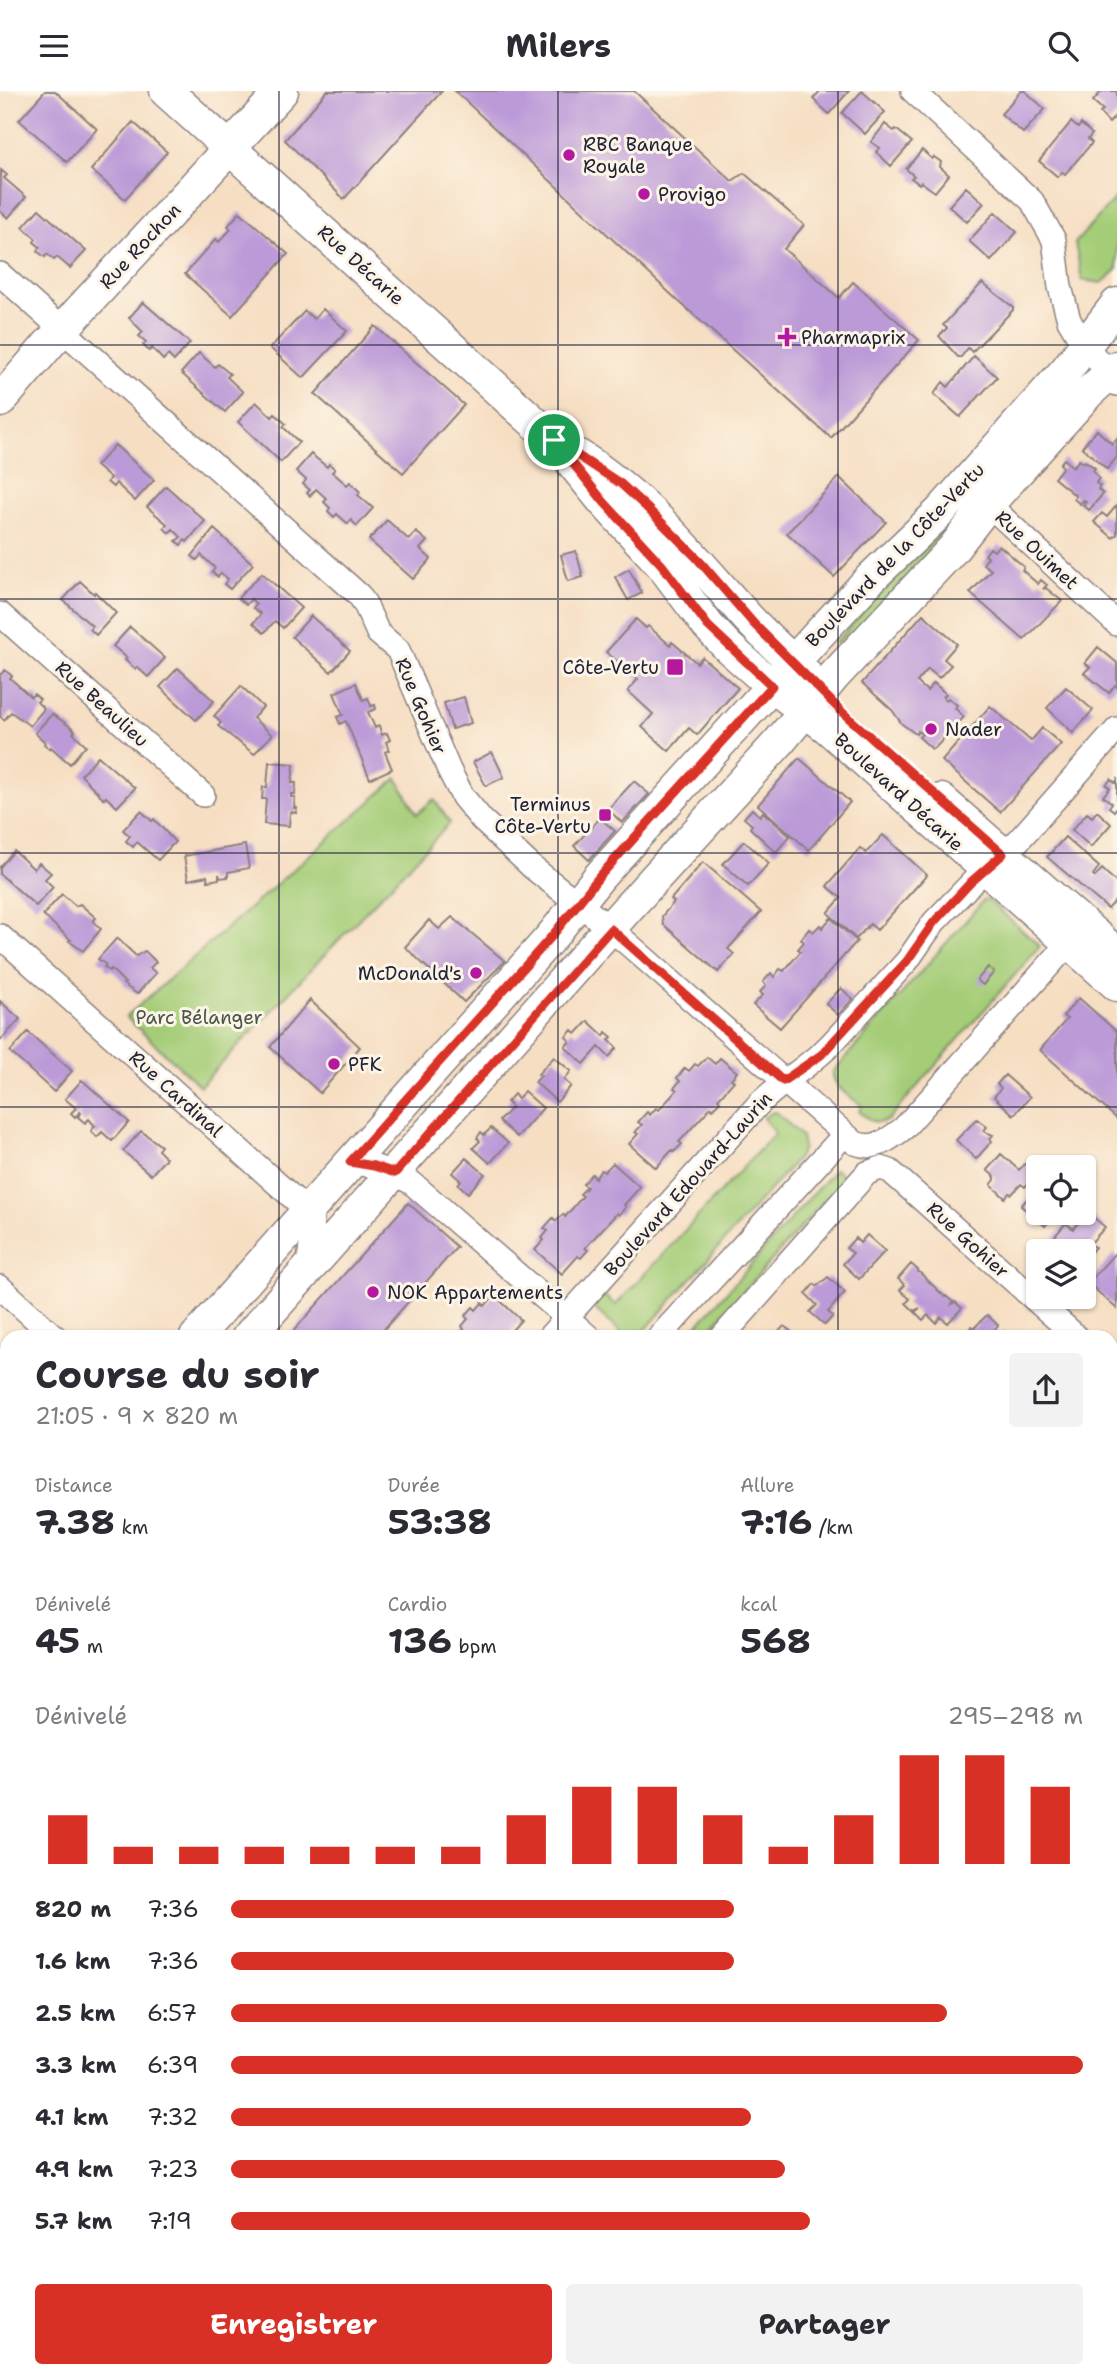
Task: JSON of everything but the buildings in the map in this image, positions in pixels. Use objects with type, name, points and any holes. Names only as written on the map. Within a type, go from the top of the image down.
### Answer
[{"type":"main road","name":"Rue Décarie","points":[[166,91],[554,440],[621,484],[696,557],[754,624],[793,662]]},
{"type":"main road","name":"Rue Rochon","points":[[0,401],[282,91]]},
{"type":"main road","name":"Boulevard de la Côte-Vertu","points":[[202,1330],[552,936],[599,877],[872,577],[940,512],[1067,369],[1117,304]]},
{"type":"main road","name":"Boulevard de la Côte-Vertu","points":[[254,1330],[813,701],[953,549],[988,504],[1090,391],[1114,375]]},
{"type":"main road","name":"Rue Décarie","points":[[554,440],[604,502],[662,565],[713,632],[772,686]]},
{"type":"main road","name":"Boulevard Décarie","points":[[793,662],[813,701]]},
{"type":"main road","name":"Boulevard Décarie","points":[[772,686],[842,712],[995,861],[1069,943],[1117,985]]},
{"type":"main road","name":"Boulevard Décarie","points":[[995,861],[1117,954]]},
{"type":"street","points":[[913,91],[1032,201],[1054,240],[1065,308],[1076,334],[1114,375]]},
{"type":"street","name":"Rue Gohier","points":[[0,274],[351,588],[365,604],[378,633],[398,650],[449,771],[468,803],[482,820],[523,859],[611,929],[845,1135]]},
{"type":"street","name":"Rue Ouimet","points":[[988,504],[1117,624]]},
{"type":"street","name":"Rue Beaulieu","points":[[0,614],[203,795]]},
{"type":"street","name":"Boulevard Edouard-Laurin","points":[[555,1330],[757,1106],[783,1081],[821,1055],[907,961],[934,922],[1018,841],[1117,729]]},
{"type":"street","name":"Rue Cardinal","points":[[0,936],[307,1210]]},
{"type":"street","points":[[665,1330],[845,1135],[860,1145],[876,1146],[904,1128],[1069,943]]},
{"type":"street","points":[[350,1162],[395,1173],[423,1191],[581,1330]]},
{"type":"street","name":"Rue Gohier","points":[[728,1330],[867,1173],[883,1170],[1069,1330]]},
{"type":"street","points":[[307,1210],[312,1216],[313,1229],[308,1270]]},
{"type":"street","points":[[0,1287],[47,1330]]},
{"type":"green space","points":[[1117,196],[1117,270],[1102,283],[1082,280],[1075,243]]},
{"type":"green space","points":[[962,510],[964,512],[948,533],[843,649],[835,643],[897,575]]},
{"type":"green space","name":"Parc Bélanger","points":[[397,778],[417,814],[434,799],[450,823],[200,1086],[126,1017]]},
{"type":"green space","points":[[984,900],[988,900],[1040,946],[888,1120],[876,1122],[869,1119],[859,1111],[862,1106],[839,1087],[833,1072]]},
{"type":"green space","points":[[773,1112],[777,1113],[801,1136],[803,1148],[798,1158],[645,1330],[618,1330],[595,1309],[597,1297],[603,1295],[616,1305],[775,1133],[763,1118]]},
{"type":"green space","points":[[835,1169],[845,1178],[709,1330],[693,1330]]},
{"type":"place","name":"RBC Banque Royale","points":[[569,155]]},
{"type":"place","name":"Provigo","points":[[644,194]]},
{"type":"place","name":"Pharmaprix","points":[[787,337]]},
{"type":"place","name":"Côte-Vertu","points":[[675,667]]},
{"type":"place","name":"Nader","points":[[931,729]]},
{"type":"place","name":"Terminus Côte-Vertu","points":[[605,815]]},
{"type":"place","name":"McDonald's","points":[[476,973]]},
{"type":"place","name":"PFK","points":[[334,1064]]},
{"type":"place","name":"NOK Appartements","points":[[373,1292]]},
{"type":"route","points":[[554,440],[621,484],[646,507],[696,557],[754,624],[842,712],[1003,854],[971,882],[934,922],[907,961],[821,1055],[783,1081],[611,929],[395,1173],[350,1162],[552,936],[599,877],[772,686],[708,626],[662,565],[604,502],[554,440]]}]
